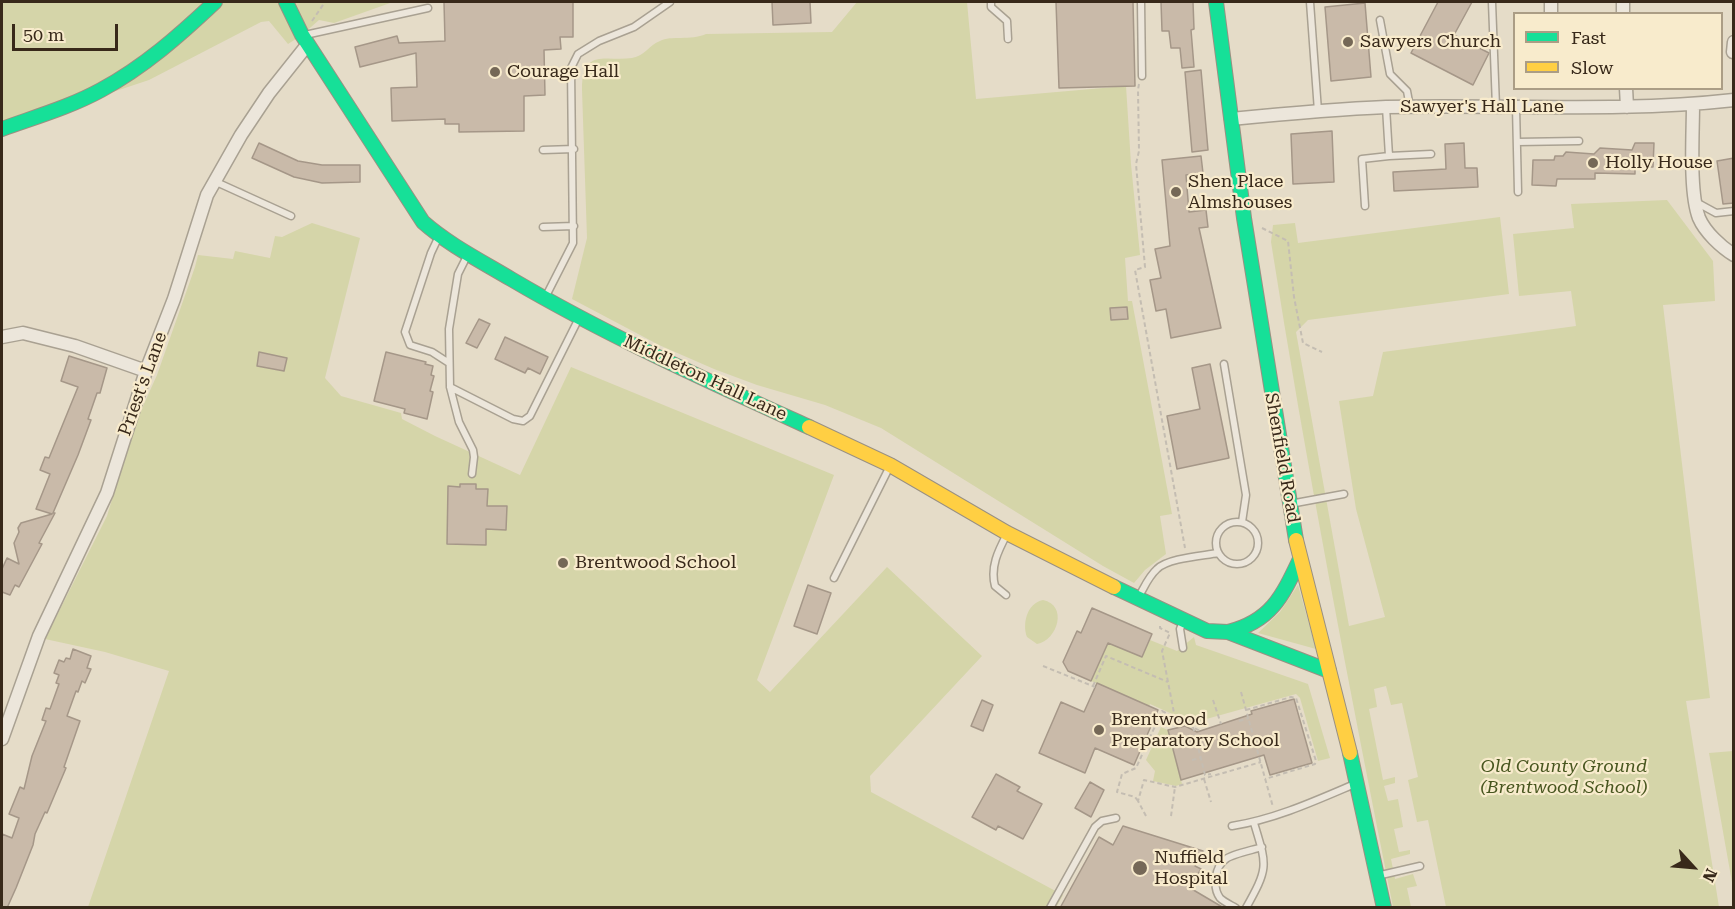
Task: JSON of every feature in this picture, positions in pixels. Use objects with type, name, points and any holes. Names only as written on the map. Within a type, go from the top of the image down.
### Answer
[{"type":"street","points":[[2,129],[82,100],[126,76],[173,42],[215,2]]},
{"type":"street","name":"Middleton Hall Lane","points":[[286,2],[305,40],[423,222],[439,236],[579,317],[691,373],[890,465],[1007,533],[1138,599],[1207,631],[1228,632],[1329,671]]},
{"type":"street","name":"Shenfield Road","points":[[1216,2],[1244,218],[1289,504],[1300,559],[1358,783],[1384,908]]},
{"type":"street","name":"Priest's Lane","points":[[2,739],[39,636],[106,493],[146,371],[174,299],[200,213],[213,181],[305,40]]},
{"type":"street","points":[[1733,52],[1734,42]]},
{"type":"street","points":[[1626,90],[1627,107]]},
{"type":"street","name":"Sawyer's Hall Lane","points":[[1231,119],[1386,107],[1627,107],[1693,105],[1734,100]]},
{"type":"street","points":[[1693,105],[1694,201],[1700,220],[1722,248],[1734,255]]},
{"type":"street","points":[[2,337],[22,333],[75,346],[146,371]]},
{"type":"street","name":"Middleton Hall Lane","points":[[1228,632],[1252,625],[1272,608],[1300,559]]},
{"type":"lane","points":[[545,299],[573,243],[574,149],[571,68],[578,54],[600,41],[634,27],[670,2]]},
{"type":"lane","points":[[991,2],[992,7],[1007,21],[1008,39]]},
{"type":"lane","points":[[1141,2],[1142,76]]},
{"type":"lane","points":[[1310,2],[1318,111]]},
{"type":"lane","points":[[1492,2],[1496,107]]},
{"type":"lane","points":[[305,40],[428,8]]},
{"type":"lane","points":[[1380,20],[1390,75],[1407,91],[1411,108]]},
{"type":"lane","points":[[1386,107],[1389,156]]},
{"type":"lane","points":[[1516,107],[1518,192]]},
{"type":"lane","points":[[1517,142],[1579,141]]},
{"type":"lane","points":[[543,150],[574,149]]},
{"type":"lane","points":[[1365,206],[1362,159],[1431,154]]},
{"type":"lane","points":[[213,181],[291,216]]},
{"type":"lane","points":[[1694,201],[1716,213],[1734,211]]},
{"type":"lane","points":[[543,226],[574,226]]},
{"type":"lane","points":[[439,236],[431,253],[405,332],[410,345],[432,352],[449,363]]},
{"type":"lane","points":[[468,253],[458,274],[449,329],[449,363],[450,387],[459,422],[474,457],[472,474]]},
{"type":"lane","points":[[450,387],[513,419],[524,421],[530,416],[579,317]]},
{"type":"lane","points":[[1224,364],[1246,495],[1242,522]]},
{"type":"lane","points":[[834,578],[890,465]]},
{"type":"lane","points":[[1289,504],[1344,494]]},
{"type":"lane","points":[[1231,522],[1242,522],[1252,528],[1258,538],[1258,546],[1248,561],[1241,564],[1226,561],[1218,553],[1216,540],[1223,528],[1231,522]]},
{"type":"lane","points":[[1006,595],[995,586],[993,570],[995,559],[1007,533]]},
{"type":"lane","points":[[1138,599],[1148,579],[1158,567],[1218,553]]},
{"type":"lane","points":[[1183,648],[1180,629],[1184,620]]},
{"type":"lane","points":[[1232,826],[1254,823],[1358,783]]},
{"type":"lane","points":[[1050,908],[1095,827],[1102,821],[1116,818]]},
{"type":"lane","points":[[1246,908],[1263,873],[1265,861],[1254,823]]},
{"type":"lane","points":[[1236,908],[1222,900],[1217,893],[1216,879],[1219,867],[1226,858],[1262,847]]},
{"type":"lane","points":[[1377,876],[1420,866]]},
{"type":"path","points":[[305,40],[326,2]]},
{"type":"path","points":[[1142,76],[1138,90],[1139,151],[1136,164],[1145,267],[1135,270],[1187,559]]},
{"type":"path","points":[[1244,218],[1288,240],[1294,297],[1303,343],[1322,352]]},
{"type":"path","points":[[1166,612],[1160,628],[1170,633],[1162,651],[1175,718]]},
{"type":"path","points":[[1043,666],[1094,686],[1106,656],[1168,682]]},
{"type":"path","points":[[1241,692],[1276,815]]},
{"type":"path","points":[[1246,710],[1291,697],[1296,698],[1316,761],[1315,764],[1265,779]]},
{"type":"path","points":[[1213,700],[1221,724]]},
{"type":"path","points":[[1158,709],[1200,731]]},
{"type":"path","points":[[1146,816],[1135,797],[1117,792],[1122,774],[1136,768],[1162,711]]},
{"type":"path","points":[[1239,721],[1249,718]]},
{"type":"path","points":[[1191,727],[1205,776],[1211,774]]},
{"type":"path","points":[[1192,760],[1201,758]]},
{"type":"path","points":[[1137,801],[1144,780],[1175,787],[1261,762]]},
{"type":"path","points":[[1204,779],[1211,802]]},
{"type":"path","points":[[1171,816],[1175,787]]},
{"type":"green space","points":[[2,2],[393,2],[334,23],[319,20],[288,44],[269,21],[261,22],[149,80],[2,129]]},
{"type":"green space","points":[[857,2],[967,2],[976,99],[1126,86],[1140,255],[1125,258],[1128,301],[1132,301],[1172,514],[1160,516],[1166,554],[1145,570],[1134,583],[881,428],[825,405],[757,385],[714,369],[659,345],[572,299],[587,238],[582,90],[586,67],[597,59],[636,57],[656,43],[670,38],[706,34],[832,32]]},
{"type":"green space","name":"Old County Ground (Brentwood School)","points":[[1667,200],[1713,261],[1715,301],[1663,305],[1710,698],[1686,701],[1719,907],[1446,907],[1428,820],[1417,822],[1408,780],[1418,777],[1402,703],[1391,705],[1386,686],[1374,689],[1377,707],[1369,709],[1383,780],[1395,777],[1395,783],[1384,786],[1388,801],[1398,799],[1403,827],[1394,829],[1399,852],[1410,850],[1410,854],[1391,859],[1395,879],[1413,874],[1417,886],[1407,888],[1411,907],[1393,907],[1313,492],[1271,242],[1273,225],[1295,223],[1298,243],[1500,217],[1509,294],[1308,320],[1296,332],[1349,626],[1385,617],[1356,509],[1339,401],[1373,396],[1383,352],[1576,326],[1571,291],[1519,296],[1513,234],[1574,228],[1571,204]]},
{"type":"green space","name":"Brentwood School","points":[[312,223],[360,238],[325,378],[341,396],[401,413],[402,419],[520,475],[571,367],[834,475],[757,680],[770,692],[887,567],[982,656],[870,776],[871,792],[1063,895],[1056,908],[88,907],[169,671],[105,652],[45,639],[107,516],[135,424],[157,375],[198,255],[233,259],[235,251],[270,258],[275,236],[282,237]]},
{"type":"green space","points":[[1298,585],[1316,649],[1258,633],[1280,612]]},
{"type":"green space","points":[[1043,600],[1056,608],[1058,615],[1055,630],[1044,641],[1037,644],[1027,637],[1025,626],[1027,615],[1033,605]]},
{"type":"green space","points":[[1194,637],[1196,645],[1308,684],[1330,758],[1318,761],[1300,698],[1296,694],[1192,723],[1091,681],[1108,643],[1142,657],[1150,640],[1177,651]]},
{"type":"green space","points":[[1161,727],[1168,730],[1182,784],[1176,786],[1153,781],[1155,771],[1146,760]]},
{"type":"green space","points":[[1734,751],[1733,888],[1709,753]]},
{"type":"building","name":"Courage Hall","points":[[444,2],[573,2],[573,37],[560,37],[561,49],[544,50],[545,95],[524,96],[524,131],[459,132],[459,124],[445,124],[445,119],[392,121],[391,88],[417,87],[416,53],[360,67],[355,47],[397,36],[399,43],[445,41]]},
{"type":"building","points":[[772,2],[810,2],[811,23],[773,25]]},
{"type":"building","points":[[1056,2],[1133,2],[1135,86],[1059,88]]},
{"type":"building","points":[[1161,2],[1193,2],[1194,29],[1191,30],[1194,67],[1182,68],[1180,48],[1171,48],[1169,31],[1162,31]]},
{"type":"building","points":[[1438,2],[1472,2],[1454,35],[1489,53],[1473,85],[1411,53]]},
{"type":"building","name":"Sawyers Church","points":[[1365,3],[1371,77],[1331,81],[1325,7]]},
{"type":"building","points":[[1201,70],[1208,150],[1192,152],[1185,72]]},
{"type":"building","points":[[1332,131],[1334,182],[1293,184],[1291,134]]},
{"type":"building","points":[[259,143],[298,161],[322,165],[360,165],[360,182],[322,183],[294,177],[252,158]]},
{"type":"building","points":[[1464,143],[1465,168],[1477,168],[1478,187],[1394,191],[1393,172],[1446,169],[1445,144]]},
{"type":"building","name":"Holly House","points":[[1635,143],[1654,143],[1653,167],[1635,167],[1635,174],[1595,173],[1595,179],[1557,179],[1556,186],[1532,185],[1533,160],[1554,160],[1555,156],[1563,156],[1566,152],[1594,154],[1600,148],[1632,150]]},
{"type":"building","points":[[1201,156],[1203,173],[1186,175],[1189,212],[1206,210],[1208,227],[1199,228],[1221,328],[1171,338],[1166,309],[1156,311],[1150,280],[1161,278],[1155,249],[1170,246],[1162,160]]},
{"type":"building","points":[[1734,158],[1734,203],[1723,204],[1717,161]]},
{"type":"building","points":[[1127,307],[1128,319],[1111,320],[1110,308]]},
{"type":"building","points":[[479,319],[490,324],[477,348],[466,343]]},
{"type":"building","points":[[505,337],[548,357],[540,374],[528,368],[525,373],[495,359]]},
{"type":"building","points":[[259,352],[287,358],[284,371],[257,366]]},
{"type":"building","points":[[386,352],[426,362],[425,364],[433,366],[431,375],[434,376],[430,391],[433,392],[427,419],[404,413],[405,409],[374,401]]},
{"type":"building","points":[[69,356],[107,368],[100,393],[97,393],[88,419],[91,420],[78,455],[53,513],[55,513],[39,543],[42,544],[19,587],[15,585],[10,595],[2,592],[2,569],[7,558],[19,564],[14,543],[19,532],[18,528],[21,523],[52,514],[36,509],[50,474],[40,470],[45,457],[49,458],[78,387],[61,381]]},
{"type":"building","points":[[1210,364],[1229,458],[1177,469],[1167,416],[1200,409],[1192,368]]},
{"type":"building","points":[[460,484],[476,484],[476,489],[488,489],[487,506],[507,506],[506,530],[486,529],[486,545],[447,544],[448,486],[460,487]]},
{"type":"building","points":[[808,585],[831,593],[817,634],[794,626]]},
{"type":"building","points":[[1092,608],[1152,634],[1142,657],[1108,643],[1091,681],[1068,671],[1063,662],[1077,631],[1081,633]]},
{"type":"building","points":[[73,649],[91,656],[87,668],[91,669],[85,683],[82,681],[78,692],[76,691],[67,716],[80,721],[64,767],[66,768],[47,813],[45,812],[35,834],[16,888],[7,908],[2,908],[2,834],[12,838],[19,818],[9,814],[20,787],[24,789],[32,756],[46,721],[42,720],[46,708],[50,709],[59,684],[56,683],[59,675],[54,673],[59,660],[64,662],[66,658],[70,659]]},
{"type":"building","name":"Brentwood Preparatory School","points":[[1097,683],[1158,710],[1134,765],[1095,748],[1085,773],[1039,753],[1061,702],[1084,712]]},
{"type":"building","points":[[1294,699],[1312,763],[1270,775],[1264,755],[1181,780],[1168,730],[1185,726],[1197,732],[1252,714],[1251,711]]},
{"type":"building","points":[[982,700],[993,705],[983,731],[971,726]]},
{"type":"building","points":[[996,774],[1020,787],[1017,791],[1042,804],[1023,839],[998,826],[996,830],[972,817]]},
{"type":"building","points":[[1090,782],[1104,790],[1091,817],[1075,808]]},
{"type":"building","name":"Nuffield Hospital","points":[[1123,826],[1203,851],[1195,866],[1201,869],[1190,888],[1224,908],[1060,908],[1099,837],[1113,845]]},
{"type":"traffic: fast","points":[[2,129],[77,102],[117,81],[161,50],[215,2]]},
{"type":"traffic: fast","points":[[286,2],[302,35],[423,222],[454,245],[547,300],[695,375],[809,427]]},
{"type":"traffic: fast","points":[[1216,2],[1244,218],[1296,540]]},
{"type":"traffic: fast","points":[[1228,632],[1255,621],[1273,606],[1281,596],[1300,559]]},
{"type":"traffic: fast","points":[[1114,587],[1207,631],[1228,632],[1329,671]]},
{"type":"traffic: fast","points":[[1350,753],[1384,908]]},
{"type":"traffic: slow","points":[[809,427],[890,465],[1007,533],[1114,587]]},
{"type":"traffic: slow","points":[[1296,540],[1350,753]]},
{"type":"place","name":"Sawyers Church","points":[[1348,42]]},
{"type":"place","name":"Courage Hall","points":[[495,72]]},
{"type":"place","name":"Holly House","points":[[1593,163]]},
{"type":"place","name":"Shen Place Almshouses","points":[[1176,192]]},
{"type":"place","name":"Brentwood School","points":[[563,563]]},
{"type":"place","name":"Brentwood Preparatory School","points":[[1099,730]]},
{"type":"place","name":"Nuffield Hospital","points":[[1140,868]]}]
